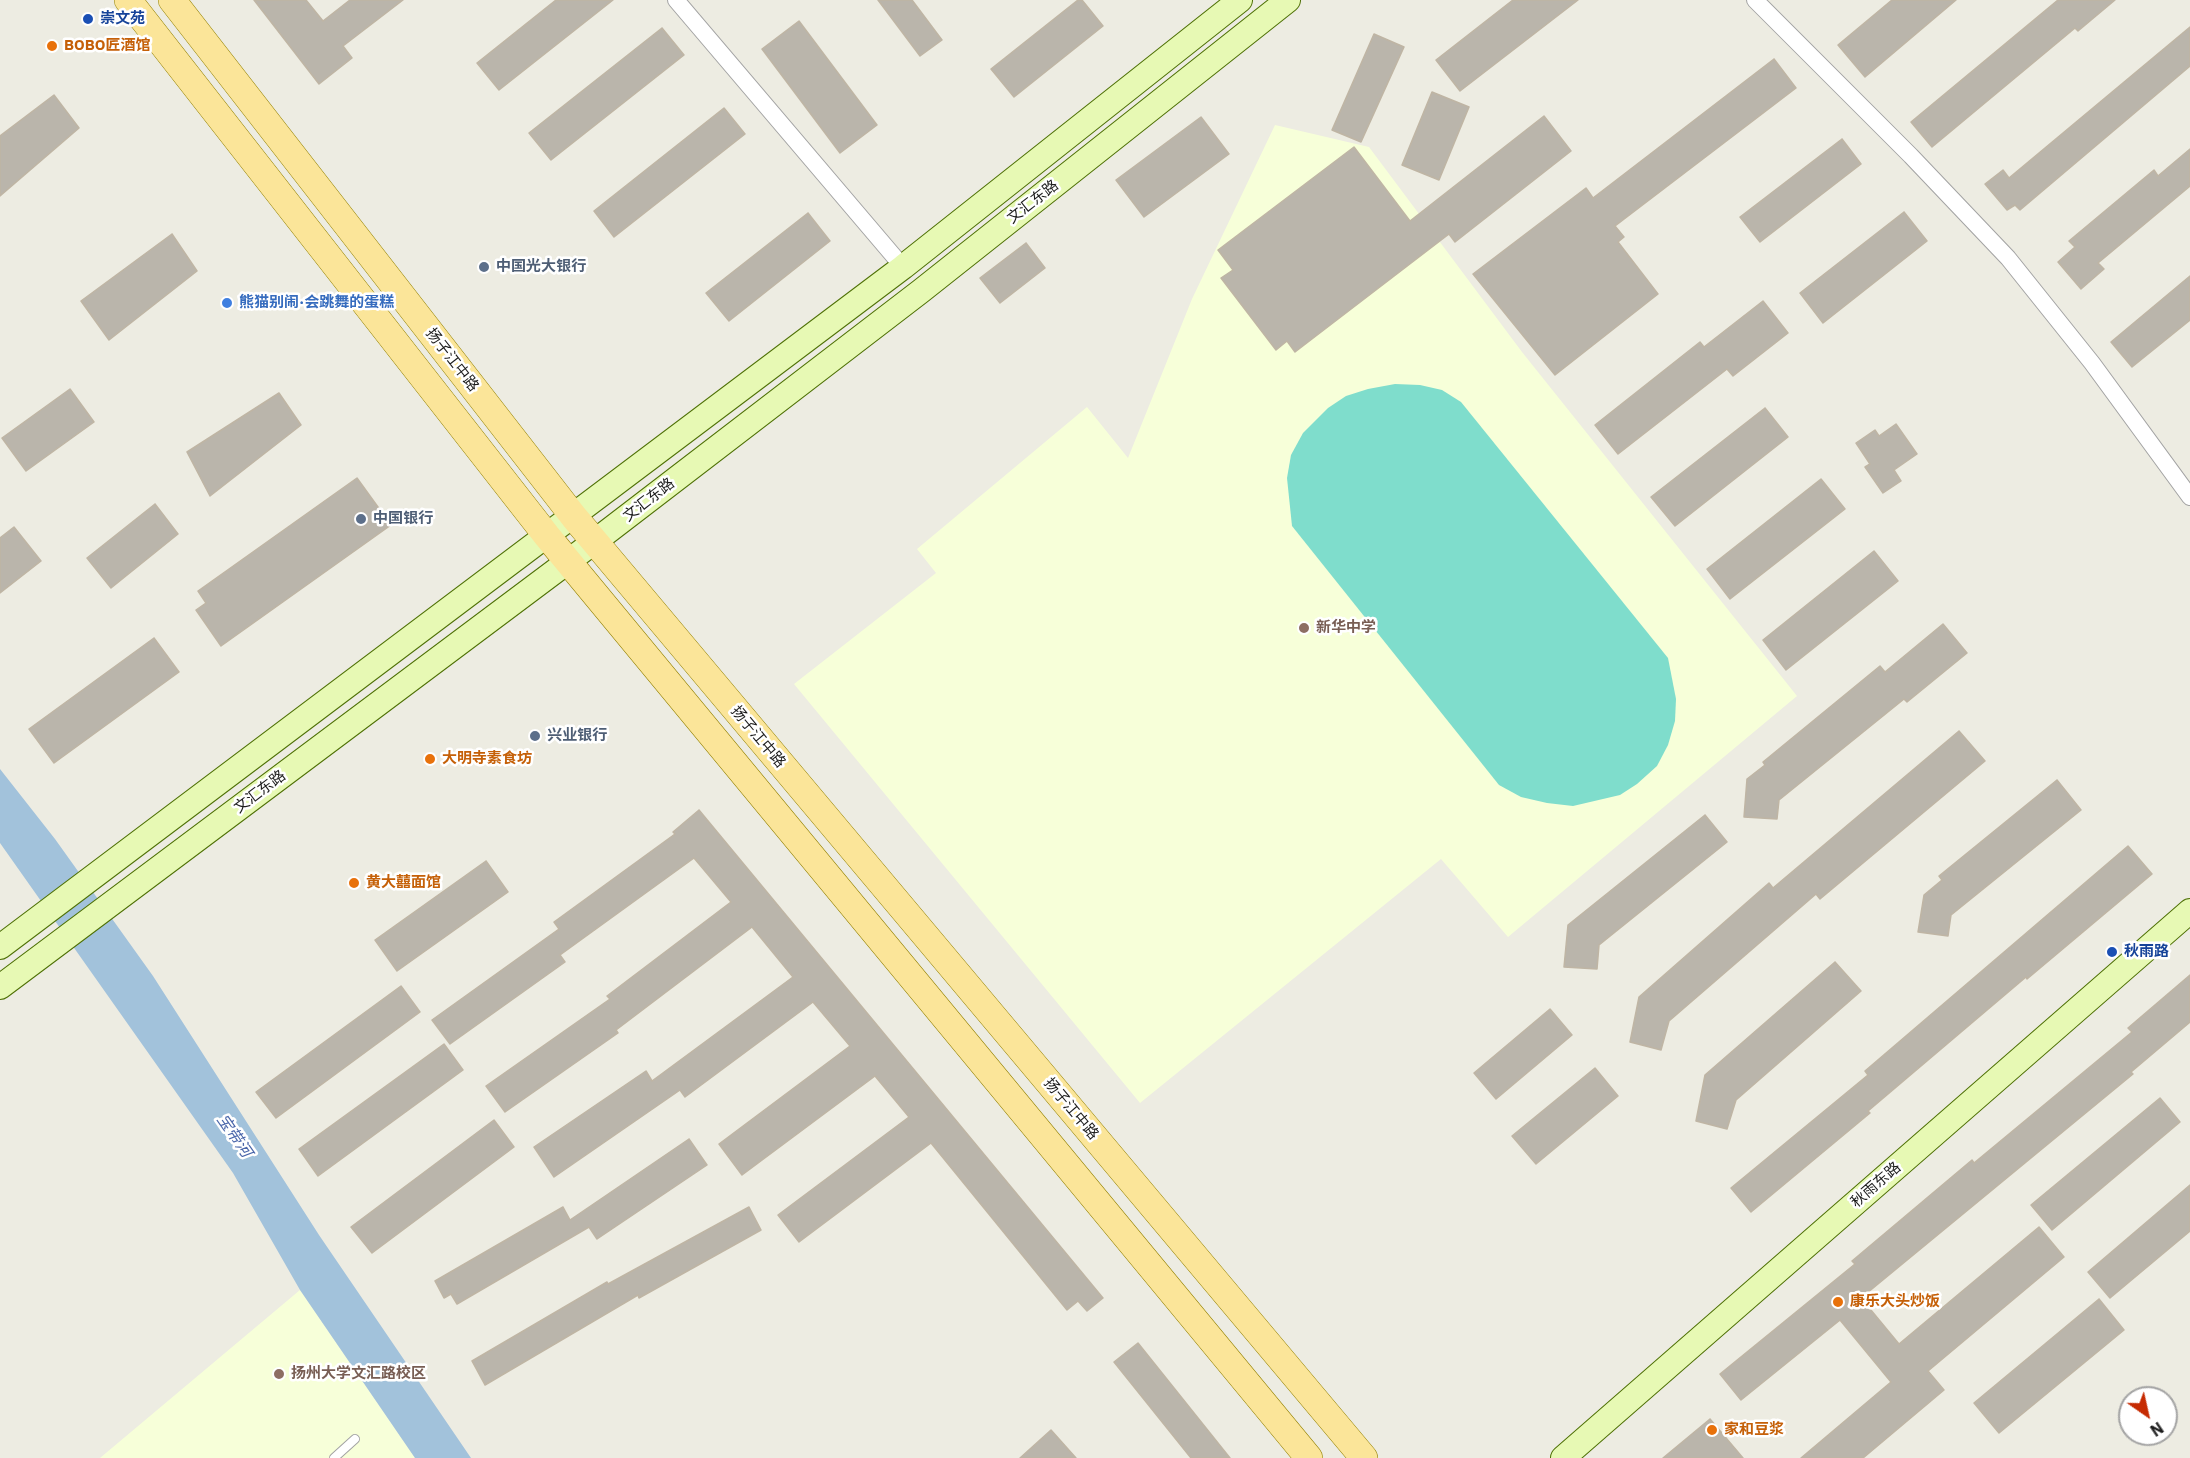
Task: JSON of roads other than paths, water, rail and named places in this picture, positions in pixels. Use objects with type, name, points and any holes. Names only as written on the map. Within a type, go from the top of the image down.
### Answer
[{"type":"main road","points":[[128,0],[568,562],[1309,1458]]},
{"type":"main road","name":"扬子江中路","points":[[172,0],[594,542],[1364,1458]]},
{"type":"main road","name":"文汇东路","points":[[0,947],[903,267],[1240,0]]},
{"type":"main road","name":"文汇东路","points":[[0,987],[568,562],[930,284],[1287,0]]},
{"type":"main road","name":"秋雨东路","points":[[1563,1458],[2190,911]]},
{"type":"street","points":[[676,0],[903,267]]},
{"type":"street","points":[[1755,0],[1911,156],[2008,258],[2092,363],[2190,497]]},
{"type":"lane","points":[[334,1458],[355,1439]]},
{"type":"water","name":"宝带河","points":[[0,769],[55,839],[153,976],[319,1235],[471,1458],[415,1458],[300,1290],[233,1173],[0,843]]},
{"type":"place","name":"崇文苑","points":[[88,19]]},
{"type":"place","name":"BOBO匠酒馆","points":[[52,46]]},
{"type":"place","name":"中国光大银行","points":[[484,267]]},
{"type":"place","name":"熊猫别闹·会跳舞的蛋糕","points":[[227,303]]},
{"type":"place","name":"中国银行","points":[[361,519]]},
{"type":"place","name":"新华中学","points":[[1304,628]]},
{"type":"place","name":"兴业银行","points":[[535,736]]},
{"type":"place","name":"大明寺素食坊","points":[[430,759]]},
{"type":"place","name":"黄大囍面馆","points":[[354,883]]},
{"type":"place","name":"秋雨路","points":[[2112,952]]},
{"type":"place","name":"康乐大头炒饭","points":[[1838,1302]]},
{"type":"place","name":"扬州大学文汇路校区","points":[[279,1374]]},
{"type":"place","name":"家和豆浆","points":[[1712,1430]]}]
